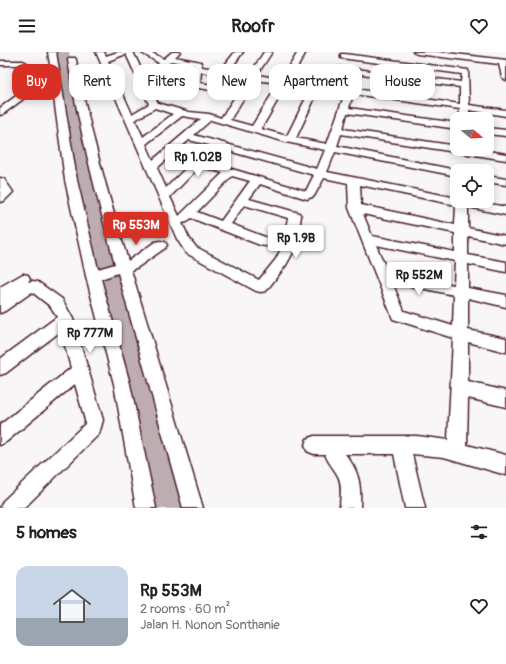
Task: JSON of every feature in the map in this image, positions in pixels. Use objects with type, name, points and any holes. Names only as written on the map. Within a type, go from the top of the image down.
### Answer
[{"type":"street","points":[[52,52],[80,107],[121,268],[193,508]]},
{"type":"street","points":[[125,52],[101,56],[183,239],[191,250],[262,287],[281,262],[289,247],[295,216],[242,201]]},
{"type":"street","points":[[129,52],[135,64]]},
{"type":"street","points":[[144,52],[177,64]]},
{"type":"street","points":[[230,64],[239,52]]},
{"type":"street","points":[[260,64],[268,52]]},
{"type":"street","points":[[295,64],[302,52]]},
{"type":"street","points":[[417,52],[465,55],[505,62],[506,76]]},
{"type":"street","points":[[340,64],[344,54],[465,72]]},
{"type":"street","points":[[464,112],[465,55]]},
{"type":"street","points":[[72,60],[64,76],[62,109],[71,180],[93,276],[122,384],[146,508]]},
{"type":"street","points":[[167,60],[196,62],[198,64]]},
{"type":"street","points":[[0,63],[23,63]]},
{"type":"street","points":[[0,112],[39,83],[64,76]]},
{"type":"street","points":[[435,81],[464,85]]},
{"type":"street","points":[[362,91],[464,104],[506,107]]},
{"type":"street","points":[[152,100],[154,105]]},
{"type":"street","points":[[224,121],[237,100]]},
{"type":"street","points":[[255,130],[273,100]]},
{"type":"street","points":[[290,140],[309,100]]},
{"type":"street","points":[[198,162],[307,195],[321,174],[338,131],[347,100]]},
{"type":"street","points":[[464,104],[506,113]]},
{"type":"street","points":[[129,120],[154,105],[329,153],[450,172]]},
{"type":"street","points":[[62,109],[80,107]]},
{"type":"street","points":[[344,110],[450,125]]},
{"type":"street","points":[[140,144],[184,114]]},
{"type":"street","points":[[151,168],[206,119],[224,121],[329,153]]},
{"type":"street","points":[[338,131],[450,148]]},
{"type":"street","points":[[494,131],[506,133]]},
{"type":"street","points":[[187,136],[321,174],[450,200]]},
{"type":"street","points":[[164,196],[216,144]]},
{"type":"street","points":[[494,155],[506,157]]},
{"type":"street","points":[[177,225],[230,172]]},
{"type":"street","points":[[223,226],[258,180]]},
{"type":"street","points":[[494,180],[506,182]]},
{"type":"street","points":[[0,181],[7,192],[0,198]]},
{"type":"street","points":[[354,181],[355,208],[398,315],[460,334],[506,345]]},
{"type":"street","points":[[355,208],[506,240]]},
{"type":"street","points":[[457,451],[460,388],[462,208]]},
{"type":"street","points":[[491,208],[506,211]]},
{"type":"street","points":[[189,213],[265,242]]},
{"type":"street","points":[[368,239],[506,267]]},
{"type":"street","points":[[93,276],[133,264],[160,245]]},
{"type":"street","points":[[382,275],[506,301]]},
{"type":"street","points":[[0,294],[23,279]]},
{"type":"street","points":[[0,307],[26,289],[33,286],[57,303],[64,319],[94,420],[93,428],[10,508]]},
{"type":"street","points":[[0,368],[64,319]]},
{"type":"street","points":[[0,436],[80,370]]},
{"type":"street","points":[[460,388],[506,399]]},
{"type":"street","points":[[350,508],[351,484],[346,470],[323,445],[417,445],[457,451],[506,465]]},
{"type":"street","points":[[401,445],[415,508]]},
{"type":"street","points":[[0,500],[6,508]]},
{"type":"shaded area","points":[[165,412],[193,508],[146,508],[129,425]]},
{"type":"waterway","points":[[63,52],[83,180],[95,219],[163,508]]}]
